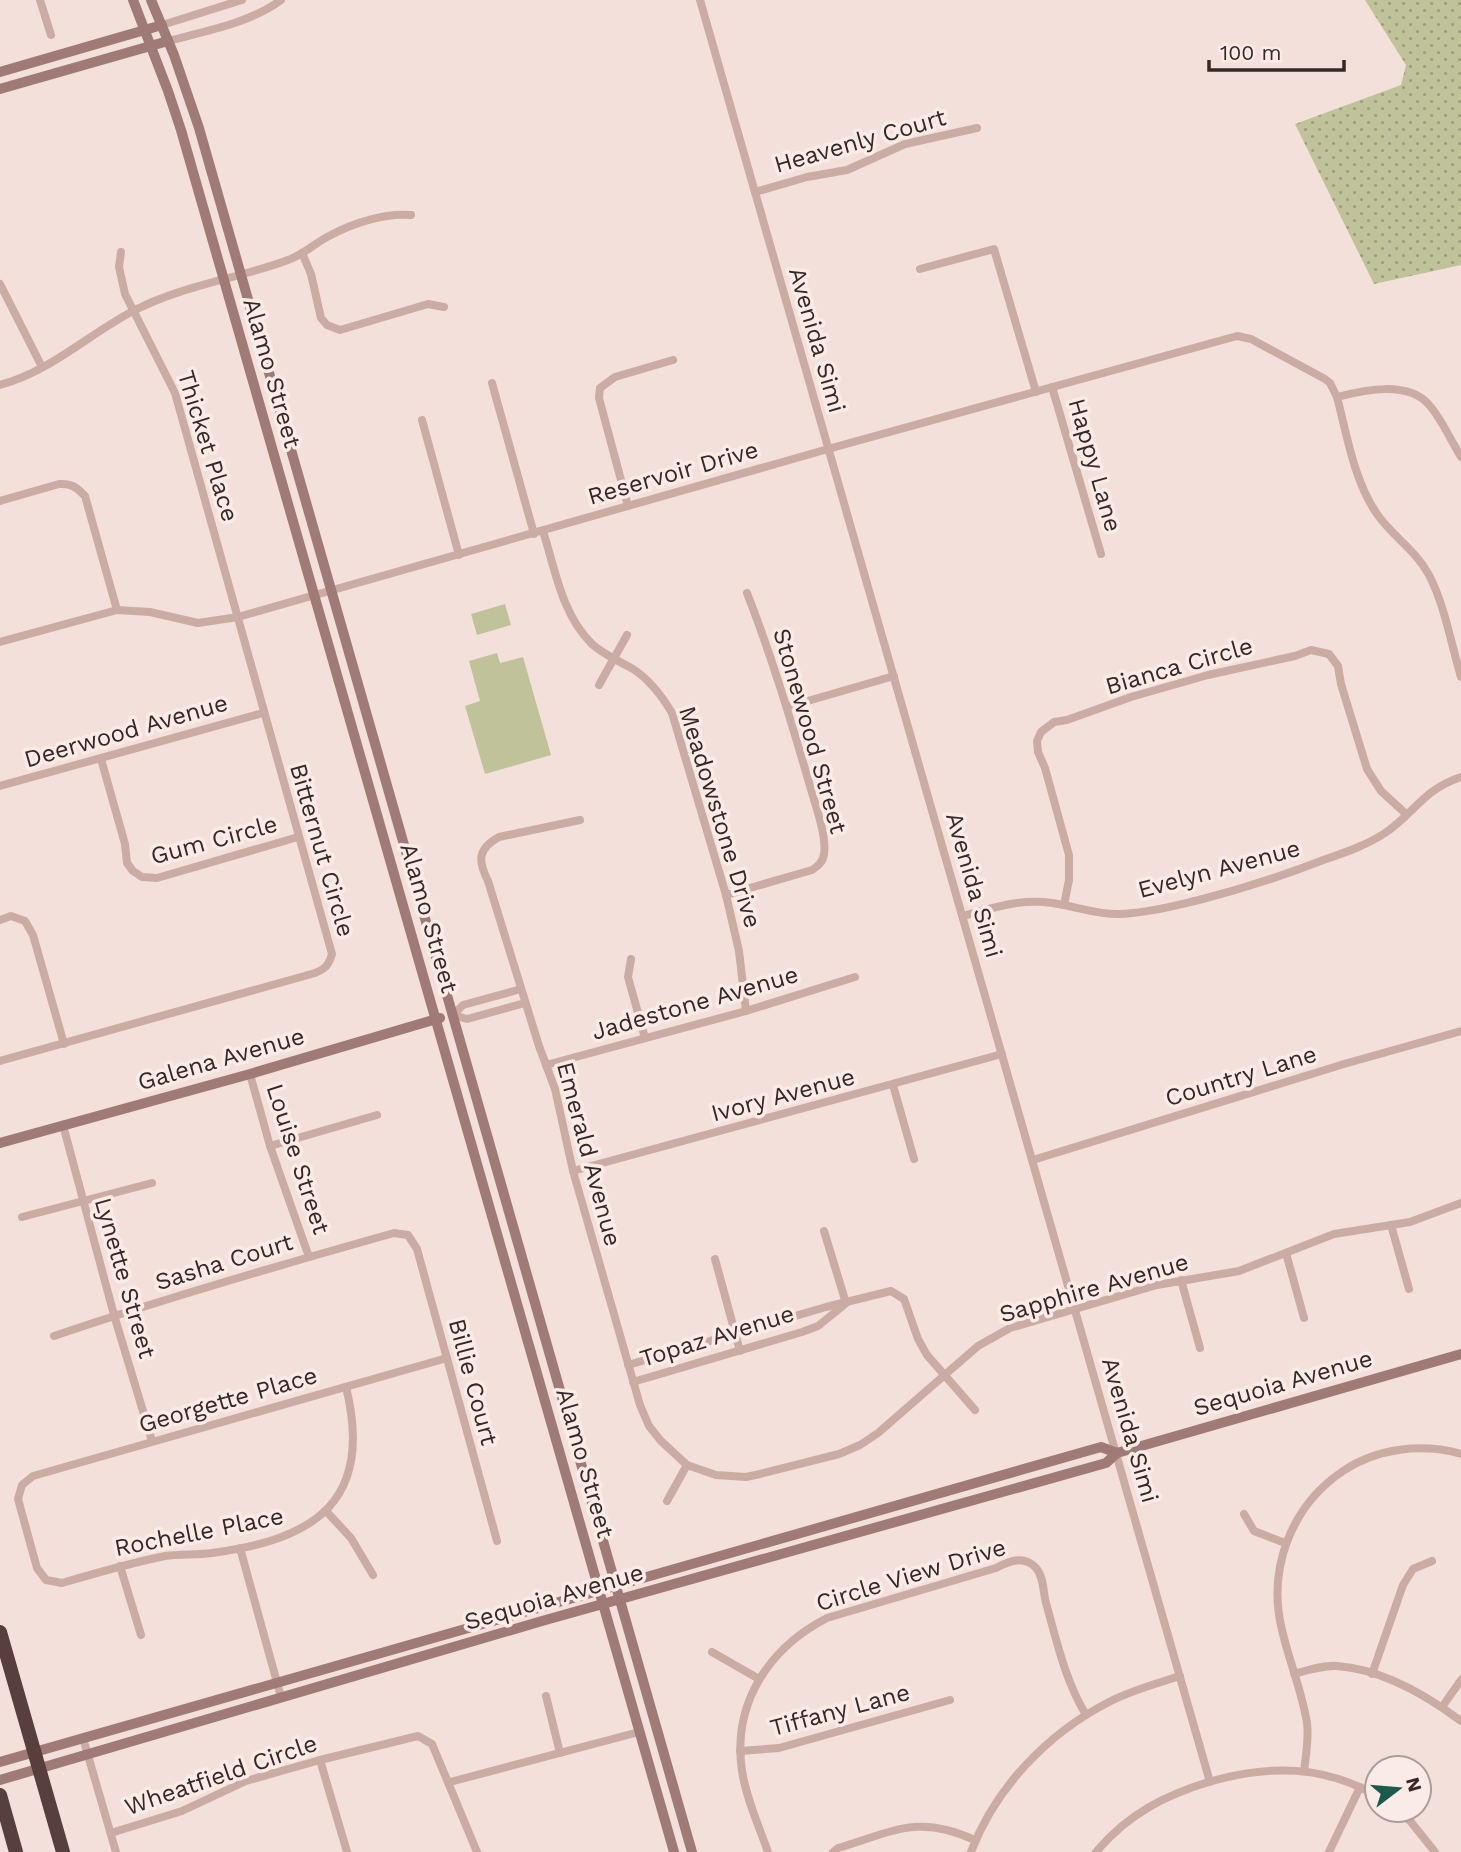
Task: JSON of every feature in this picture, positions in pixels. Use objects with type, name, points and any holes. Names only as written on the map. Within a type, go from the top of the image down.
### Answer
[{"type":"highway","points":[[0,1632],[63,1852]]},
{"type":"highway","points":[[2,1800],[16,1852]]},
{"type":"main road","name":"Alamo Street","points":[[133,0],[181,130],[674,1852]]},
{"type":"main road","name":"Alamo Street","points":[[151,0],[198,128],[241,274],[692,1852]]},
{"type":"main road","points":[[0,72],[162,25]]},
{"type":"main road","points":[[0,89],[168,41]]},
{"type":"main road","name":"Galena Avenue","points":[[0,1143],[453,1015]]},
{"type":"main road","name":"Sequoia Avenue","points":[[0,1780],[604,1604],[1105,1463],[1117,1452],[1461,1354]]},
{"type":"main road","name":"Sequoia Avenue","points":[[0,1762],[1101,1447],[1117,1452]]},
{"type":"street","points":[[40,0],[51,35]]},
{"type":"street","points":[[162,25],[242,0]]},
{"type":"street","points":[[168,41],[259,13],[281,0]]},
{"type":"street","name":"Avenida Simi","points":[[700,0],[1210,1782]]},
{"type":"street","name":"Heavenly Court","points":[[755,192],[807,177],[847,170],[905,144],[977,128]]},
{"type":"street","points":[[0,385],[16,381],[133,311],[177,291],[290,260],[345,228],[393,214],[411,215]]},
{"type":"street","points":[[920,269],[994,249],[1037,392]]},
{"type":"street","name":"Thicket Place","points":[[121,252],[121,279],[133,311],[175,393],[238,617]]},
{"type":"street","points":[[302,253],[311,274],[319,312],[326,324],[340,330],[428,304],[444,307]]},
{"type":"street","points":[[0,284],[42,367]]},
{"type":"street","name":"Reservoir Drive","points":[[0,642],[117,610],[150,612],[198,623],[238,617],[1237,336],[1251,339],[1325,379],[1337,397]]},
{"type":"street","points":[[628,506],[599,398],[600,388],[615,377],[673,360]]},
{"type":"street","name":"Meadowstone Drive","points":[[492,383],[539,532],[571,617],[589,642],[648,681],[662,696],[672,713],[726,895],[739,951],[746,1011]]},
{"type":"street","name":"Happy Lane","points":[[1052,387],[1101,554]]},
{"type":"street","points":[[1461,457],[1431,406],[1422,397],[1398,390],[1359,391],[1337,397],[1367,497],[1385,524],[1409,547],[1427,572],[1434,586],[1461,677]]},
{"type":"street","points":[[422,421],[459,555]]},
{"type":"street","points":[[0,501],[59,484],[68,484],[85,496],[117,610]]},
{"type":"street","name":"Stonewood Street","points":[[726,895],[812,870],[824,857],[825,846],[787,706],[747,593]]},
{"type":"street","name":"Bitternut Circle","points":[[0,1061],[323,970],[329,963],[332,954],[330,945],[238,617]]},
{"type":"street","points":[[599,684],[627,635]]},
{"type":"street","name":"Bianca Circle","points":[[1064,905],[1069,880],[1069,855],[1038,752],[1037,741],[1041,732],[1054,722],[1208,675],[1311,650],[1321,650],[1329,654],[1338,666],[1344,696],[1367,769],[1381,791],[1406,814]]},
{"type":"street","points":[[787,706],[894,676]]},
{"type":"street","name":"Deerwood Avenue","points":[[0,786],[263,713]]},
{"type":"street","name":"Gum Circle","points":[[100,759],[125,844],[127,863],[142,877],[157,878],[298,837]]},
{"type":"street","name":"Evelyn Avenue","points":[[963,916],[1031,901],[1097,913],[1121,914],[1201,899],[1284,875],[1344,853],[1384,834],[1438,786],[1461,777]]},
{"type":"street","name":"Emerald Avenue","points":[[580,820],[499,837],[489,842],[481,853],[481,867],[488,881],[525,1003],[555,1089],[573,1171],[633,1382],[649,1426],[687,1465]]},
{"type":"street","points":[[0,920],[11,916],[25,921],[33,935],[64,1044]]},
{"type":"street","points":[[631,959],[628,977],[645,1038]]},
{"type":"street","name":"Jadestone Avenue","points":[[546,1065],[746,1011],[855,977]]},
{"type":"street","name":"Galena Avenue","points":[[521,989],[463,1005],[453,1015],[467,1019],[525,1003]]},
{"type":"street","name":"Country Lane","points":[[1033,1160],[1461,1031]]},
{"type":"street","name":"Ivory Avenue","points":[[573,1171],[1002,1054]]},
{"type":"street","name":"Louise Street","points":[[250,1074],[270,1146],[309,1257]]},
{"type":"street","points":[[893,1085],[914,1159]]},
{"type":"street","points":[[270,1146],[377,1115]]},
{"type":"street","name":"Lynette Street","points":[[63,1125],[114,1315],[152,1441]]},
{"type":"street","points":[[22,1217],[152,1183]]},
{"type":"street","name":"Sapphire Avenue","points":[[687,1465],[716,1475],[746,1477],[839,1454],[878,1433],[991,1337],[1010,1328],[1181,1280],[1239,1271],[1334,1234],[1433,1215],[1461,1203]]},
{"type":"street","points":[[1391,1225],[1409,1289]]},
{"type":"street","points":[[824,1231],[846,1303]]},
{"type":"street","name":"Sasha Court","points":[[54,1336],[114,1315],[309,1257],[394,1233],[408,1235]]},
{"type":"street","name":"Billie Court","points":[[408,1235],[417,1250],[497,1541]]},
{"type":"street","points":[[1286,1253],[1304,1318]]},
{"type":"street","points":[[715,1259],[740,1351]]},
{"type":"street","points":[[1181,1280],[1200,1348]]},
{"type":"street","name":"Topaz Avenue","points":[[628,1365],[884,1292],[899,1294],[907,1306],[918,1339],[927,1355],[975,1410]]},
{"type":"street","name":"Topaz Avenue","points":[[633,1382],[818,1326],[846,1303]]},
{"type":"street","name":"Georgette Place","points":[[22,1485],[33,1476],[447,1358]]},
{"type":"street","name":"Rochelle Place","points":[[22,1485],[18,1499],[37,1568],[46,1580],[62,1583],[167,1556],[240,1549],[281,1539],[310,1525],[326,1511],[343,1485],[352,1454],[354,1430],[346,1387]]},
{"type":"street","points":[[1304,1770],[1307,1726],[1281,1628],[1277,1602],[1278,1572],[1285,1544],[1307,1504],[1333,1478],[1348,1468],[1375,1456],[1403,1449],[1437,1448],[1461,1454]]},
{"type":"street","points":[[667,1501],[687,1465]]},
{"type":"street","points":[[326,1511],[351,1538],[373,1575]]},
{"type":"street","points":[[1244,1514],[1254,1531],[1285,1544]]},
{"type":"street","points":[[240,1549],[281,1697]]},
{"type":"street","name":"Circle View Drive","points":[[768,1852],[744,1784],[740,1751],[745,1713],[759,1679],[786,1645],[827,1618],[996,1568],[1010,1561],[1021,1560],[1033,1565],[1041,1576],[1043,1594],[1068,1681],[1086,1715]]},
{"type":"street","points":[[1372,1674],[1403,1585],[1413,1569],[1432,1561]]},
{"type":"street","points":[[120,1566],[141,1635]]},
{"type":"street","points":[[712,1652],[759,1679]]},
{"type":"street","points":[[1294,1674],[1335,1666],[1372,1674],[1409,1688],[1461,1721]]},
{"type":"street","points":[[971,1852],[994,1806],[1020,1771],[1051,1740],[1086,1715],[1131,1692],[1180,1676]]},
{"type":"street","points":[[1442,1707],[1461,1680]]},
{"type":"street","points":[[546,1696],[560,1753]]},
{"type":"street","name":"Tiffany Lane","points":[[740,1751],[779,1748],[950,1700]]},
{"type":"street","points":[[450,1782],[639,1732]]},
{"type":"street","name":"Wheatfield Circle","points":[[111,1833],[183,1811],[246,1781],[418,1736],[426,1738],[432,1744],[477,1852]]},
{"type":"street","points":[[83,1738],[116,1852]]},
{"type":"street","points":[[320,1760],[347,1852]]},
{"type":"street","points":[[1096,1852],[1121,1825],[1150,1804],[1185,1789],[1255,1771],[1304,1770],[1335,1777],[1363,1789]]},
{"type":"street","points":[[1329,1852],[1360,1787]]},
{"type":"street","points":[[1413,1824],[1435,1852]]},
{"type":"street","points":[[833,1852],[838,1848],[912,1826],[942,1827],[975,1840]]},
{"type":"green space","points":[[1365,0],[1461,0],[1461,265],[1374,284],[1295,124],[1401,85],[1406,65]]},
{"type":"green space","points":[[505,604],[511,625],[477,635],[471,614]]},
{"type":"green space","points":[[497,653],[500,663],[523,657],[551,755],[485,774],[465,706],[480,701],[469,661]]}]
